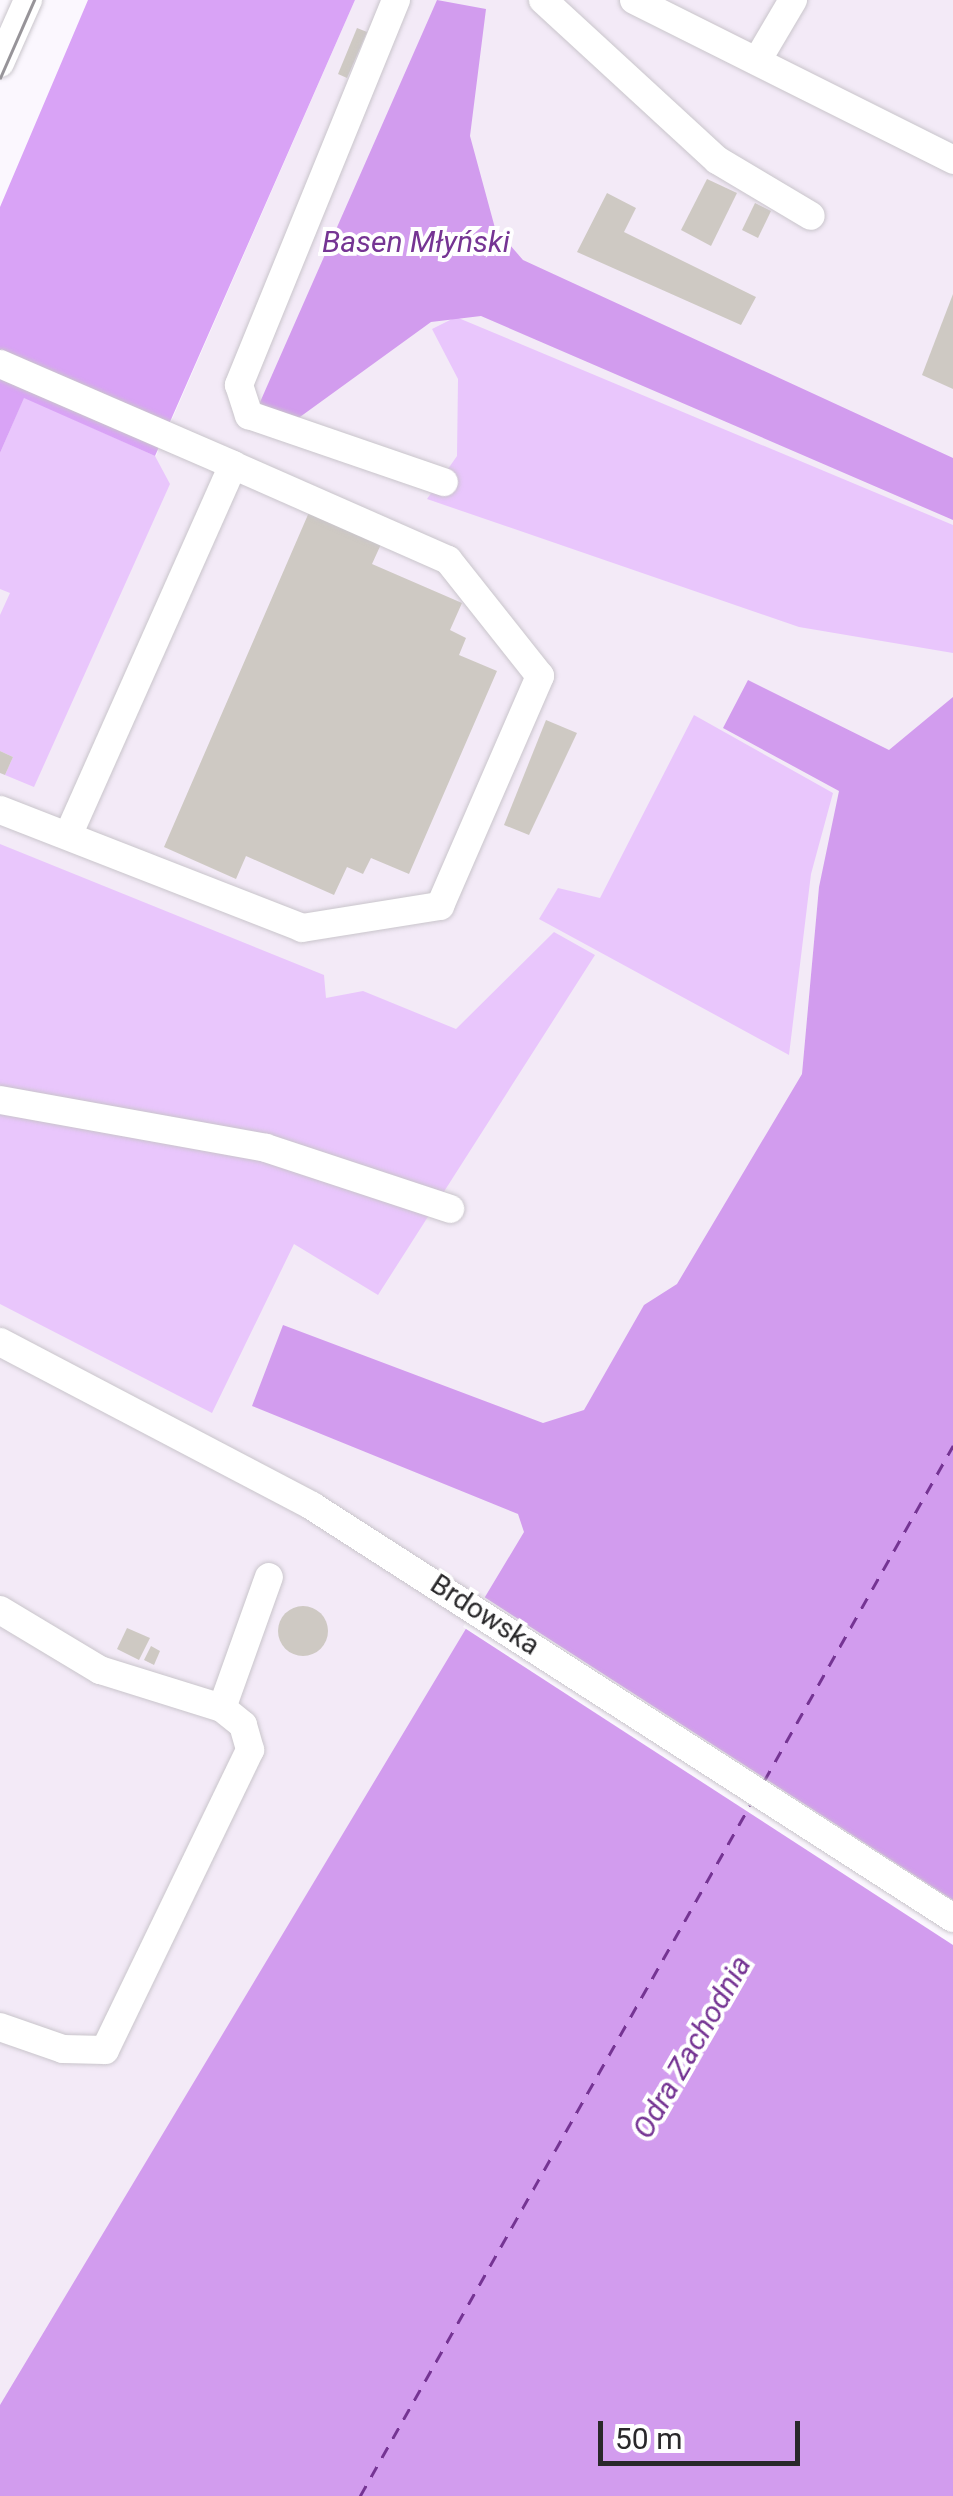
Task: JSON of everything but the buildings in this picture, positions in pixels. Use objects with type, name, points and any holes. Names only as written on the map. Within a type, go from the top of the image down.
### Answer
[{"type":"street","points":[[0,63],[28,0]]},
{"type":"street","points":[[396,0],[318,172],[239,385],[249,415],[444,482]]},
{"type":"street","points":[[543,0],[716,160],[811,216]]},
{"type":"street","points":[[634,0],[953,160]]},
{"type":"street","points":[[757,61],[792,0]]},
{"type":"street","points":[[0,364],[448,560],[540,676],[440,906],[302,928],[152,864],[0,810]]},
{"type":"street","points":[[69,834],[233,464]]},
{"type":"street","points":[[0,1100],[266,1148],[450,1210]]},
{"type":"street","name":"Brdowska","points":[[0,1342],[195,1440],[435,1583],[953,1918]]},
{"type":"street","points":[[222,1708],[269,1578]]},
{"type":"street","points":[[0,1610],[100,1670],[222,1708],[243,1725],[247,1768],[105,2050],[62,2048],[0,2027]]},
{"type":"shaded area","points":[[88,0],[355,0],[155,456],[24,398],[0,453],[0,207]]},
{"type":"shaded area","points":[[355,0],[953,0],[953,736],[823,1081],[0,2496],[0,387],[156,456]]},
{"type":"shaded area","points":[[456,317],[953,525],[953,653],[799,627],[427,499],[457,456],[458,379],[432,329]]},
{"type":"shaded area","points":[[24,397],[155,456],[170,484],[34,787],[5,775],[13,757],[0,751],[0,615],[10,593],[0,589],[0,453]]},
{"type":"shaded area","points":[[694,715],[833,793],[811,874],[789,1055],[539,919],[558,888],[600,898]]},
{"type":"shaded area","points":[[0,844],[324,975],[326,998],[363,991],[456,1029],[554,932],[595,955],[378,1295],[294,1244],[212,1413],[0,1304]]},
{"type":"water","name":"Basen Młyński","points":[[437,0],[486,9],[470,136],[495,228],[523,260],[953,458],[953,520],[481,316],[431,322],[293,422],[257,409]]},
{"type":"water","name":"Odra Zachodnia","points":[[748,680],[889,750],[953,697],[953,2496],[0,2496],[0,2405],[524,1532],[518,1514],[252,1406],[283,1325],[543,1423],[584,1410],[644,1305],[677,1284],[802,1074],[819,887],[839,791],[723,728]]},
{"type":"pier","points":[[481,1595],[953,1900],[953,1945],[463,1627]]},
{"type":"ferry route","points":[[764,1781],[953,1446]]},
{"type":"ferry route","points":[[360,2496],[750,1805]]},
{"type":"tram line","points":[[0,78],[34,0]]}]
